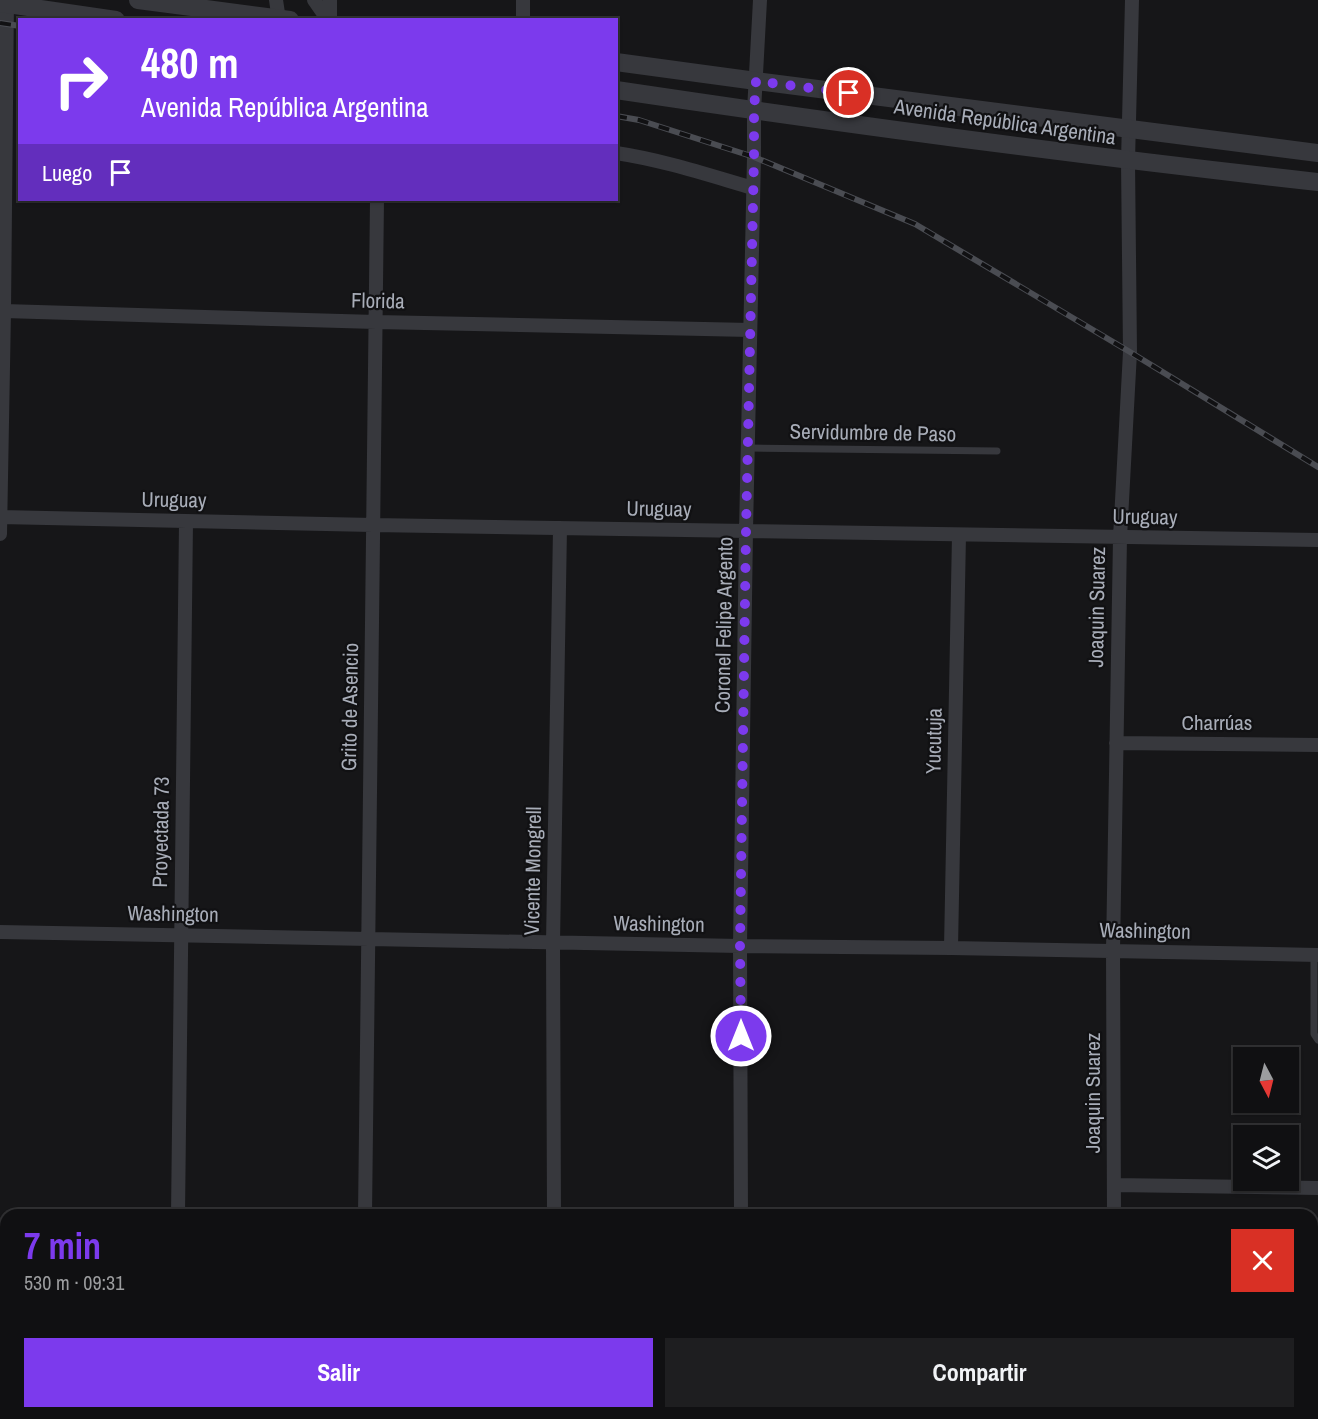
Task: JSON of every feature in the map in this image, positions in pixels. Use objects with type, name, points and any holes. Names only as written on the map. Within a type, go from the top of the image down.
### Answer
[{"type":"street","points":[[138,0],[275,18]]},
{"type":"street","points":[[276,0],[283,18]]},
{"type":"street","points":[[314,0],[328,18]]},
{"type":"street","points":[[329,18],[330,0]]},
{"type":"street","points":[[523,0],[523,18]]},
{"type":"street","name":"Coronel Felipe Argento","points":[[741,1209],[740,946],[746,531],[754,111],[760,0]]},
{"type":"street","name":"Joaquin Suarez","points":[[1114,1209],[1113,951],[1116,743],[1120,538],[1130,352],[1128,161],[1132,0]]},
{"type":"street","points":[[0,534],[8,147],[5,2],[104,18]]},
{"type":"street","name":"Avenida República Argentina","points":[[618,62],[1318,153]]},
{"type":"street","name":"Avenida República Argentina","points":[[618,90],[754,111],[1128,161],[1318,182]]},
{"type":"street","points":[[618,153],[704,173],[753,188]]},
{"type":"street","name":"Grito de Asencio","points":[[365,1209],[377,201]]},
{"type":"street","name":"Florida","points":[[4,311],[750,330]]},
{"type":"street","name":"Uruguay","points":[[0,517],[959,536],[1318,540]]},
{"type":"street","name":"Proyectada 73","points":[[178,1209],[186,522]]},
{"type":"street","name":"Vicente Mongrell","points":[[554,1209],[553,943],[560,528]]},
{"type":"street","name":"Yucutuja","points":[[951,948],[959,536]]},
{"type":"street","name":"Charrúas","points":[[1116,743],[1318,745]]},
{"type":"street","name":"Washington","points":[[0,932],[1316,955]]},
{"type":"street","points":[[1114,1185],[1318,1188]]},
{"type":"lane","name":"Servidumbre de Paso","points":[[748,448],[997,451]]},
{"type":"lane","points":[[1316,955],[1314,1034],[1318,1040]]},
{"type":"railway","points":[[0,23],[18,26]]},
{"type":"railway","points":[[618,116],[639,120],[754,157],[915,224],[1318,467]]},
{"type":"route","points":[[741,1036],[740,946],[746,531],[756,81],[849,93]]}]
